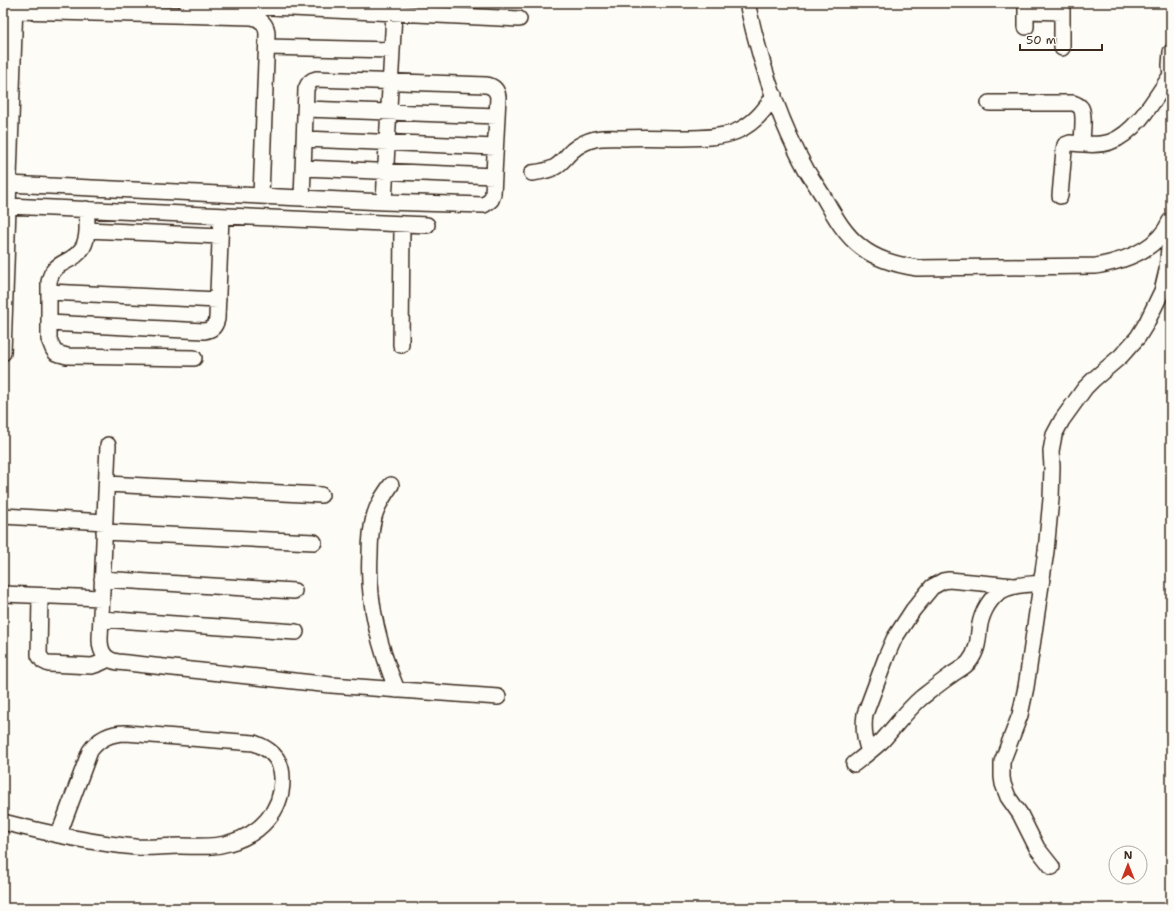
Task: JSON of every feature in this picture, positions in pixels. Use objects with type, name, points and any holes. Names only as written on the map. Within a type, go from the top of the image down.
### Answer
[{"type":"street","points":[[187,3],[519,19]]},
{"type":"street","points":[[270,7],[287,3]]},
{"type":"street","points":[[747,3],[760,56],[774,95],[793,142],[807,170],[842,227],[854,242],[874,256],[889,262],[917,268],[1096,266],[1122,260],[1144,250],[1162,235],[1167,229],[1171,219]]},
{"type":"street","points":[[3,353],[15,7],[252,17],[260,20],[266,26],[267,30],[261,196]]},
{"type":"street","points":[[1026,27],[1026,7],[1062,7],[1062,48]]},
{"type":"street","points":[[384,202],[394,13]]},
{"type":"street","points":[[267,47],[392,50]]},
{"type":"street","points":[[1060,196],[1065,145],[1070,143],[1082,144],[1110,142],[1126,132],[1143,115],[1171,76],[1171,52]]},
{"type":"street","points":[[8,184],[384,202],[484,205],[493,197],[497,116],[497,92],[495,88],[490,86],[313,80],[307,85],[306,89],[302,198]]},
{"type":"street","points":[[532,173],[555,167],[580,146],[602,138],[706,138],[734,133],[744,128],[761,114],[774,95]]},
{"type":"street","points":[[989,103],[1076,104],[1080,107],[1082,113],[1082,144]]},
{"type":"street","points":[[306,109],[497,116]]},
{"type":"street","points":[[304,139],[496,147]]},
{"type":"street","points":[[304,168],[494,176]]},
{"type":"street","points":[[8,206],[427,225]]},
{"type":"street","points":[[86,209],[87,230],[84,247],[71,259],[60,264],[52,272],[49,282],[49,339],[50,344],[56,353],[67,356],[194,358]]},
{"type":"street","points":[[49,323],[204,331],[213,328],[217,319],[221,216]]},
{"type":"street","points":[[401,345],[402,224]]},
{"type":"street","points":[[1052,867],[1037,848],[1020,814],[1008,797],[1003,784],[1002,769],[1002,762],[1015,730],[1024,701],[1041,583],[1051,499],[1051,451],[1054,435],[1062,420],[1085,388],[1122,356],[1138,337],[1153,311],[1162,291],[1171,225]]},
{"type":"street","points":[[87,230],[220,236]]},
{"type":"street","points":[[49,292],[218,300]]},
{"type":"street","points":[[108,445],[100,648],[102,653],[109,659],[118,662],[331,685],[498,697]]},
{"type":"street","points":[[106,484],[321,495]]},
{"type":"street","points":[[391,485],[384,495],[374,516],[370,540],[369,569],[372,606],[376,627],[389,670],[397,690]]},
{"type":"street","points":[[3,516],[105,527],[314,542]]},
{"type":"street","points":[[102,579],[294,591]]},
{"type":"street","points":[[869,751],[865,739],[864,723],[882,670],[894,639],[903,624],[928,591],[937,584],[949,580],[1015,586]]},
{"type":"street","points":[[854,764],[881,741],[893,726],[920,699],[970,661],[977,647],[980,623],[987,607],[997,594],[1005,589],[1015,586],[1041,583]]},
{"type":"street","points":[[3,594],[101,598]]},
{"type":"street","points":[[40,596],[39,655],[43,661],[50,664],[86,666],[98,664],[109,659]]},
{"type":"street","points":[[100,619],[296,632]]},
{"type":"street","points":[[3,822],[59,834],[136,847],[217,846],[228,844],[249,835],[272,816],[281,793],[282,769],[274,754],[268,749],[254,743],[126,733],[111,734],[99,741],[90,751],[59,834]]}]
